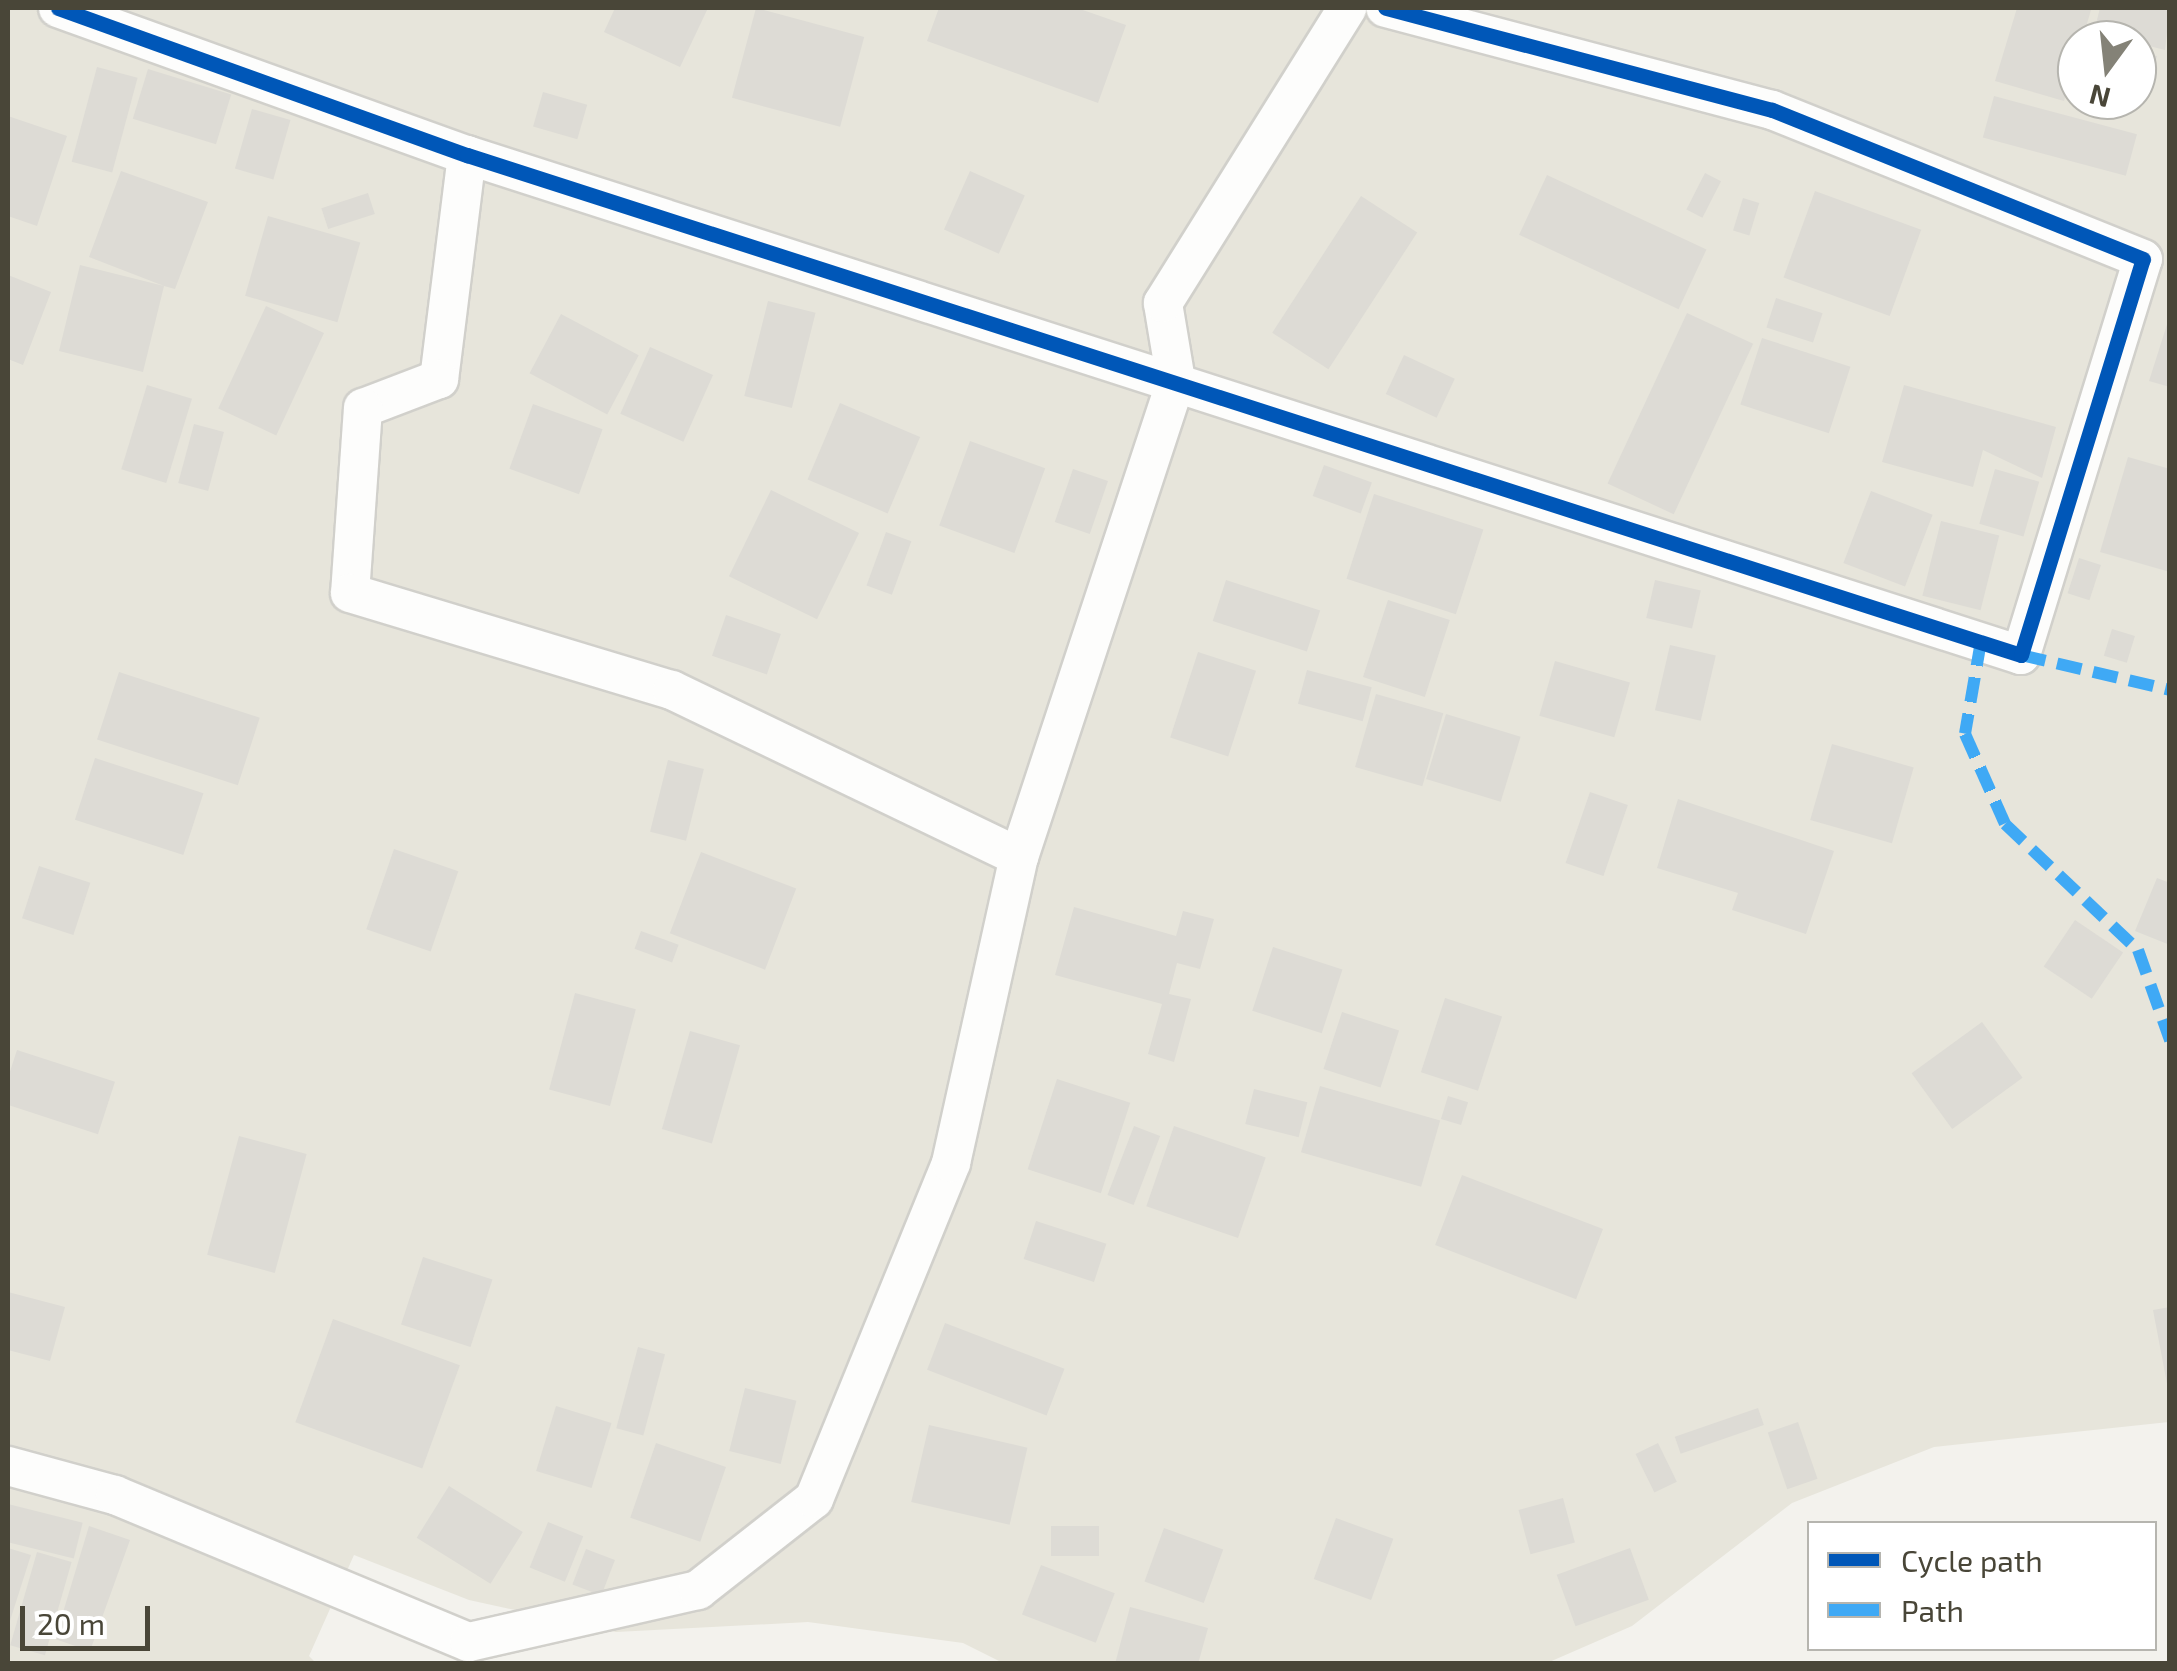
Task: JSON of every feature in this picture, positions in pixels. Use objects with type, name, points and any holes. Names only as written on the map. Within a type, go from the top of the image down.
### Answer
[{"type":"street","points":[[58,8],[467,155],[2021,655],[2156,256],[1772,110],[1385,8]]},
{"type":"street","points":[[8,1466],[115,1495],[473,1652],[698,1590],[814,1499],[951,1163],[1019,856],[1176,381],[1164,303],[1347,8]]},
{"type":"street","points":[[467,155],[439,379],[363,408],[350,593],[672,690],[1019,856]]},
{"type":"shaded area","points":[[8,8],[2169,8],[2169,1422],[1934,1447],[1792,1503],[1632,1626],[1547,1663],[1005,1664],[963,1643],[808,1622],[616,1632],[469,1600],[354,1555],[309,1656],[316,1663],[8,1664]]},
{"type":"building","points":[[615,8],[708,8],[680,67],[604,32]]},
{"type":"building","points":[[756,8],[864,37],[840,127],[732,98]]},
{"type":"building","points":[[939,8],[1077,8],[1126,25],[1098,103],[927,41]]},
{"type":"building","points":[[2017,8],[2091,10],[2088,20],[2057,20],[2057,99],[1995,81]]},
{"type":"building","points":[[2100,8],[2170,8],[2165,50],[2157,48],[2157,20],[2097,20]]},
{"type":"building","points":[[97,67],[138,78],[112,173],[72,162]]},
{"type":"building","points":[[148,69],[231,94],[216,144],[133,119]]},
{"type":"building","points":[[543,92],[587,105],[577,139],[533,127]]},
{"type":"building","points":[[1994,96],[2057,113],[2057,120],[2084,120],[2137,134],[2126,176],[1983,138]]},
{"type":"building","points":[[252,109],[290,120],[273,180],[235,169]]},
{"type":"building","points":[[8,116],[67,136],[37,226],[8,216]]},
{"type":"building","points":[[121,171],[208,202],[175,289],[89,257]]},
{"type":"building","points":[[970,171],[1025,195],[999,254],[944,229]]},
{"type":"building","points":[[1705,173],[1721,181],[1702,218],[1686,210]]},
{"type":"building","points":[[1547,175],[1707,249],[1679,309],[1519,235]]},
{"type":"building","points":[[1815,191],[1921,230],[1890,316],[1784,277]]},
{"type":"building","points":[[368,193],[375,214],[328,229],[321,208]]},
{"type":"building","points":[[1361,196],[1417,232],[1328,369],[1272,333]]},
{"type":"building","points":[[1743,198],[1759,203],[1749,235],[1733,231]]},
{"type":"building","points":[[268,216],[360,242],[337,322],[245,296]]},
{"type":"building","points":[[80,265],[164,286],[143,372],[59,351]]},
{"type":"building","points":[[8,275],[51,292],[23,365],[8,359]]},
{"type":"building","points":[[1776,298],[1823,313],[1813,343],[1766,327]]},
{"type":"building","points":[[768,301],[816,313],[792,408],[744,396]]},
{"type":"building","points":[[266,306],[324,333],[276,435],[218,408]]},
{"type":"building","points":[[1687,313],[1753,344],[1674,514],[1608,483]]},
{"type":"building","points":[[561,314],[639,355],[607,414],[530,373]]},
{"type":"building","points":[[2170,315],[2170,387],[2149,381]]},
{"type":"building","points":[[1762,338],[1850,367],[1829,433],[1740,405]]},
{"type":"building","points":[[650,347],[713,375],[683,442],[620,414]]},
{"type":"building","points":[[1404,355],[1455,379],[1437,418],[1386,394]]},
{"type":"building","points":[[147,385],[192,399],[166,483],[121,469]]},
{"type":"building","points":[[1904,385],[2056,427],[2042,478],[1983,450],[1973,487],[1882,462]]},
{"type":"building","points":[[840,403],[920,437],[888,513],[808,479]]},
{"type":"building","points":[[533,404],[603,429],[579,494],[509,469]]},
{"type":"building","points":[[194,424],[224,432],[208,491],[178,483]]},
{"type":"building","points":[[970,441],[1045,468],[1014,553],[939,526]]},
{"type":"building","points":[[2128,457],[2170,469],[2170,572],[2100,552]]},
{"type":"building","points":[[1324,465],[1372,482],[1361,513],[1313,496]]},
{"type":"building","points":[[1073,469],[1108,481],[1090,534],[1055,522]]},
{"type":"building","points":[[1995,469],[2039,482],[2024,536],[1979,524]]},
{"type":"building","points":[[771,490],[859,533],[817,619],[729,576]]},
{"type":"building","points":[[1871,491],[1933,515],[1905,587],[1843,563]]},
{"type":"building","points":[[1374,494],[1483,530],[1456,614],[1346,579]]},
{"type":"building","points":[[1941,521],[1999,536],[1981,610],[1922,596]]},
{"type":"building","points":[[886,532],[911,541],[892,595],[867,586]]},
{"type":"building","points":[[2079,558],[2101,565],[2089,600],[2068,593]]},
{"type":"building","points":[[1226,580],[1320,611],[1307,651],[1213,621]]},
{"type":"building","points":[[1655,580],[1701,591],[1692,629],[1646,618]]},
{"type":"building","points":[[1388,600],[1450,620],[1425,697],[1363,677]]},
{"type":"building","points":[[726,615],[781,634],[767,675],[712,656]]},
{"type":"building","points":[[2112,629],[2135,636],[2127,663],[2104,656]]},
{"type":"building","points":[[1670,645],[1716,656],[1701,721],[1655,710]]},
{"type":"building","points":[[1198,652],[1256,671],[1228,756],[1170,738]]},
{"type":"building","points":[[1555,661],[1630,682],[1614,737],[1539,716]]},
{"type":"building","points":[[1307,670],[1372,687],[1363,721],[1298,704]]},
{"type":"building","points":[[119,672],[260,718],[238,785],[97,740]]},
{"type":"building","points":[[1376,694],[1443,713],[1422,786],[1355,767]]},
{"type":"building","points":[[1446,714],[1521,737],[1501,802],[1426,779]]},
{"type":"building","points":[[1832,744],[1914,767],[1892,843],[1810,820]]},
{"type":"building","points":[[95,758],[203,793],[183,855],[75,820]]},
{"type":"building","points":[[668,760],[704,769],[686,841],[650,832]]},
{"type":"building","points":[[1590,792],[1628,805],[1603,876],[1566,863]]},
{"type":"building","points":[[1678,799],[1834,851],[1806,934],[1732,910],[1738,893],[1657,868]]},
{"type":"building","points":[[394,849],[458,871],[431,952],[366,929]]},
{"type":"building","points":[[701,852],[796,889],[765,970],[670,933]]},
{"type":"building","points":[[39,866],[90,883],[73,935],[22,918]]},
{"type":"building","points":[[2157,878],[2170,883],[2170,945],[2135,931]]},
{"type":"building","points":[[1074,907],[1176,936],[1183,911],[1214,919],[1200,969],[1177,963],[1169,994],[1191,999],[1174,1062],[1148,1054],[1162,1004],[1055,975]]},
{"type":"building","points":[[2075,920],[2123,952],[2092,999],[2044,966]]},
{"type":"building","points":[[641,931],[679,945],[672,963],[635,949]]},
{"type":"building","points":[[1273,947],[1342,970],[1322,1033],[1252,1011]]},
{"type":"building","points":[[575,993],[636,1009],[610,1106],[549,1090]]},
{"type":"building","points":[[1445,998],[1502,1017],[1478,1091],[1421,1072]]},
{"type":"building","points":[[1342,1012],[1399,1031],[1381,1088],[1323,1069]]},
{"type":"building","points":[[1982,1022],[2023,1078],[1952,1129],[1912,1073]]},
{"type":"building","points":[[690,1031],[740,1045],[712,1143],[662,1129]]},
{"type":"building","points":[[17,1050],[115,1082],[98,1134],[8,1105],[8,1078]]},
{"type":"building","points":[[1057,1079],[1130,1103],[1101,1193],[1028,1169]]},
{"type":"building","points":[[1320,1086],[1440,1120],[1421,1187],[1301,1152]]},
{"type":"building","points":[[1254,1089],[1307,1102],[1299,1137],[1245,1124]]},
{"type":"building","points":[[1448,1096],[1468,1102],[1461,1125],[1441,1119]]},
{"type":"building","points":[[1134,1126],[1160,1136],[1134,1205],[1107,1195]]},
{"type":"building","points":[[1174,1126],[1266,1158],[1238,1238],[1146,1206]]},
{"type":"building","points":[[239,1136],[307,1154],[275,1273],[207,1255]]},
{"type":"building","points":[[1462,1175],[1603,1229],[1576,1299],[1435,1245]]},
{"type":"building","points":[[1036,1221],[1106,1244],[1094,1282],[1024,1259]]},
{"type":"building","points":[[423,1257],[492,1280],[470,1347],[401,1325]]},
{"type":"building","points":[[8,1292],[65,1307],[50,1361],[8,1350]]},
{"type":"building","points":[[2170,1307],[2170,1389],[2168,1389],[2153,1310]]},
{"type":"building","points":[[333,1319],[460,1365],[422,1469],[295,1422]]},
{"type":"building","points":[[945,1323],[1064,1369],[1047,1416],[927,1370]]},
{"type":"building","points":[[638,1347],[665,1354],[643,1435],[616,1428]]},
{"type":"building","points":[[745,1388],[796,1401],[781,1464],[729,1451]]},
{"type":"building","points":[[556,1406],[611,1423],[592,1488],[536,1471]]},
{"type":"building","points":[[1758,1408],[1764,1425],[1681,1454],[1675,1437]]},
{"type":"building","points":[[1798,1422],[1818,1479],[1787,1489],[1768,1432]]},
{"type":"building","points":[[929,1425],[1027,1448],[1010,1525],[911,1502]]},
{"type":"building","points":[[656,1443],[726,1467],[700,1542],[630,1518]]},
{"type":"building","points":[[1658,1443],[1677,1482],[1654,1493],[1636,1454]]},
{"type":"building","points":[[449,1486],[523,1532],[490,1584],[417,1538]]},
{"type":"building","points":[[1563,1498],[1575,1542],[1530,1554],[1519,1510]]},
{"type":"building","points":[[8,1504],[83,1523],[74,1559],[8,1542]]},
{"type":"building","points":[[1336,1518],[1393,1539],[1371,1600],[1314,1579]]},
{"type":"building","points":[[548,1522],[583,1536],[565,1582],[530,1567]]},
{"type":"building","points":[[89,1526],[130,1540],[90,1651],[55,1639]]},
{"type":"building","points":[[1051,1526],[1099,1526],[1099,1556],[1051,1556]]},
{"type":"building","points":[[1164,1528],[1223,1550],[1204,1603],[1145,1582]]},
{"type":"building","points":[[8,1548],[31,1555],[8,1627]]},
{"type":"building","points":[[1630,1548],[1649,1600],[1576,1626],[1557,1575]]},
{"type":"building","points":[[586,1549],[615,1560],[601,1596],[572,1584]]},
{"type":"building","points":[[37,1552],[72,1562],[45,1655],[10,1645]]},
{"type":"building","points":[[1041,1565],[1115,1593],[1096,1643],[1022,1614]]},
{"type":"building","points":[[1130,1607],[1208,1628],[1198,1664],[1115,1664]]},
{"type":"marked path","points":[[1981,641],[1965,734],[2005,824],[2138,950],[2170,1040]]},
{"type":"marked path","points":[[2021,655],[2170,690]]},
{"type":"cycle path","points":[[58,8],[467,155],[2021,655],[2143,259],[1772,110],[1385,8]]}]
